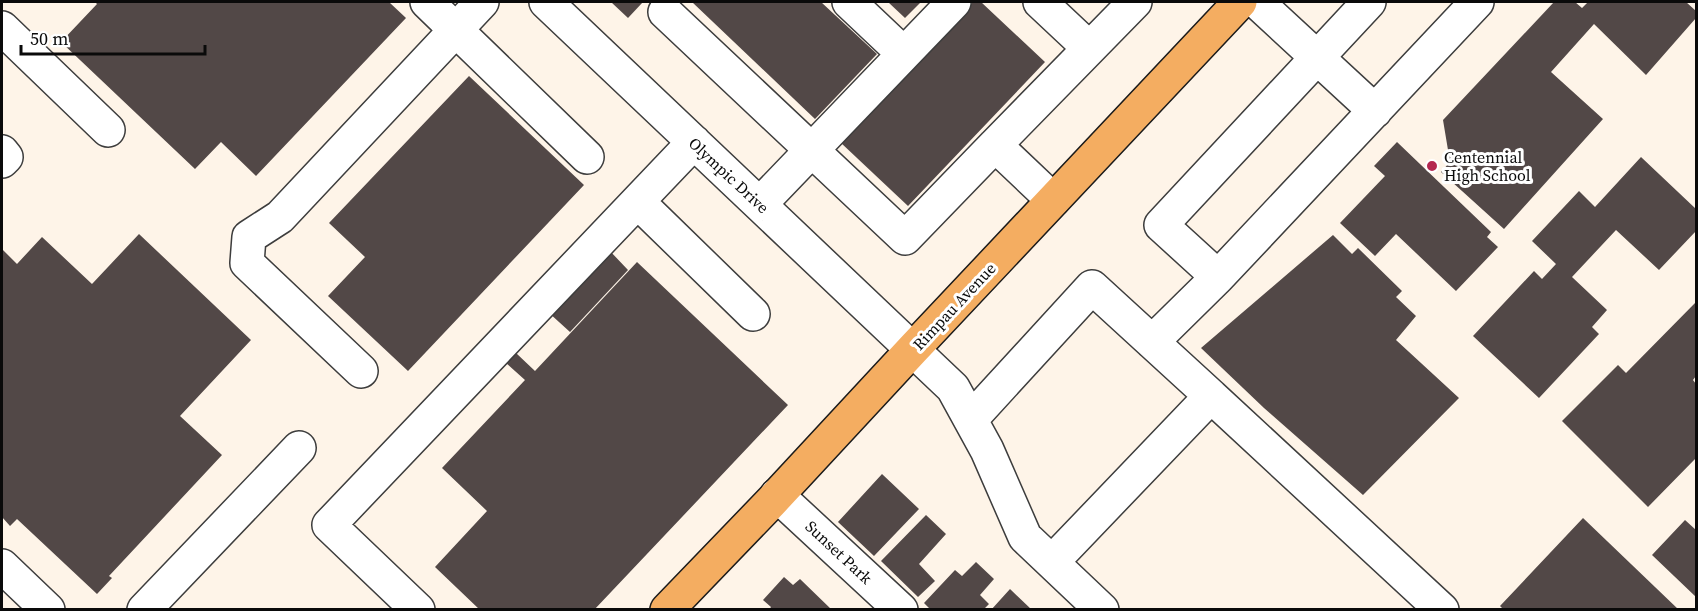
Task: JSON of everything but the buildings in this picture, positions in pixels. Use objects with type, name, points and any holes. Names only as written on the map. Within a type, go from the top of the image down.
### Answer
[{"type":"main road","name":"Rimpau Avenue","points":[[667,609],[1240,2]]},
{"type":"street","points":[[427,2],[588,157]]},
{"type":"street","points":[[361,371],[247,263],[249,237],[280,217],[482,2]]},
{"type":"street","name":"Olympic Drive","points":[[546,2],[953,388],[987,450],[1025,537],[1102,609]]},
{"type":"street","points":[[849,2],[904,54]]},
{"type":"street","points":[[760,204],[954,2]]},
{"type":"street","points":[[1040,2],[1089,48]]},
{"type":"street","points":[[665,12],[905,238],[1135,2]]},
{"type":"street","points":[[1257,2],[1375,111]]},
{"type":"street","points":[[1218,277],[1161,225],[1369,2]]},
{"type":"street","points":[[1152,342],[1218,277],[1477,2]]},
{"type":"street","points":[[2,28],[108,130]]},
{"type":"street","points":[[418,609],[329,525],[694,142]]},
{"type":"street","points":[[995,145],[1053,200]]},
{"type":"street","points":[[2,152],[6,157],[2,161]]},
{"type":"street","points":[[638,202],[753,314]]},
{"type":"street","points":[[970,419],[1092,287],[1442,609]]},
{"type":"street","points":[[1052,562],[1211,396]]},
{"type":"street","points":[[144,609],[299,448]]},
{"type":"street","name":"Sunset Park","points":[[777,495],[896,608]]},
{"type":"street","points":[[2,566],[48,609]]},
{"type":"place","name":"Centennial High School","points":[[1432,166]]}]
